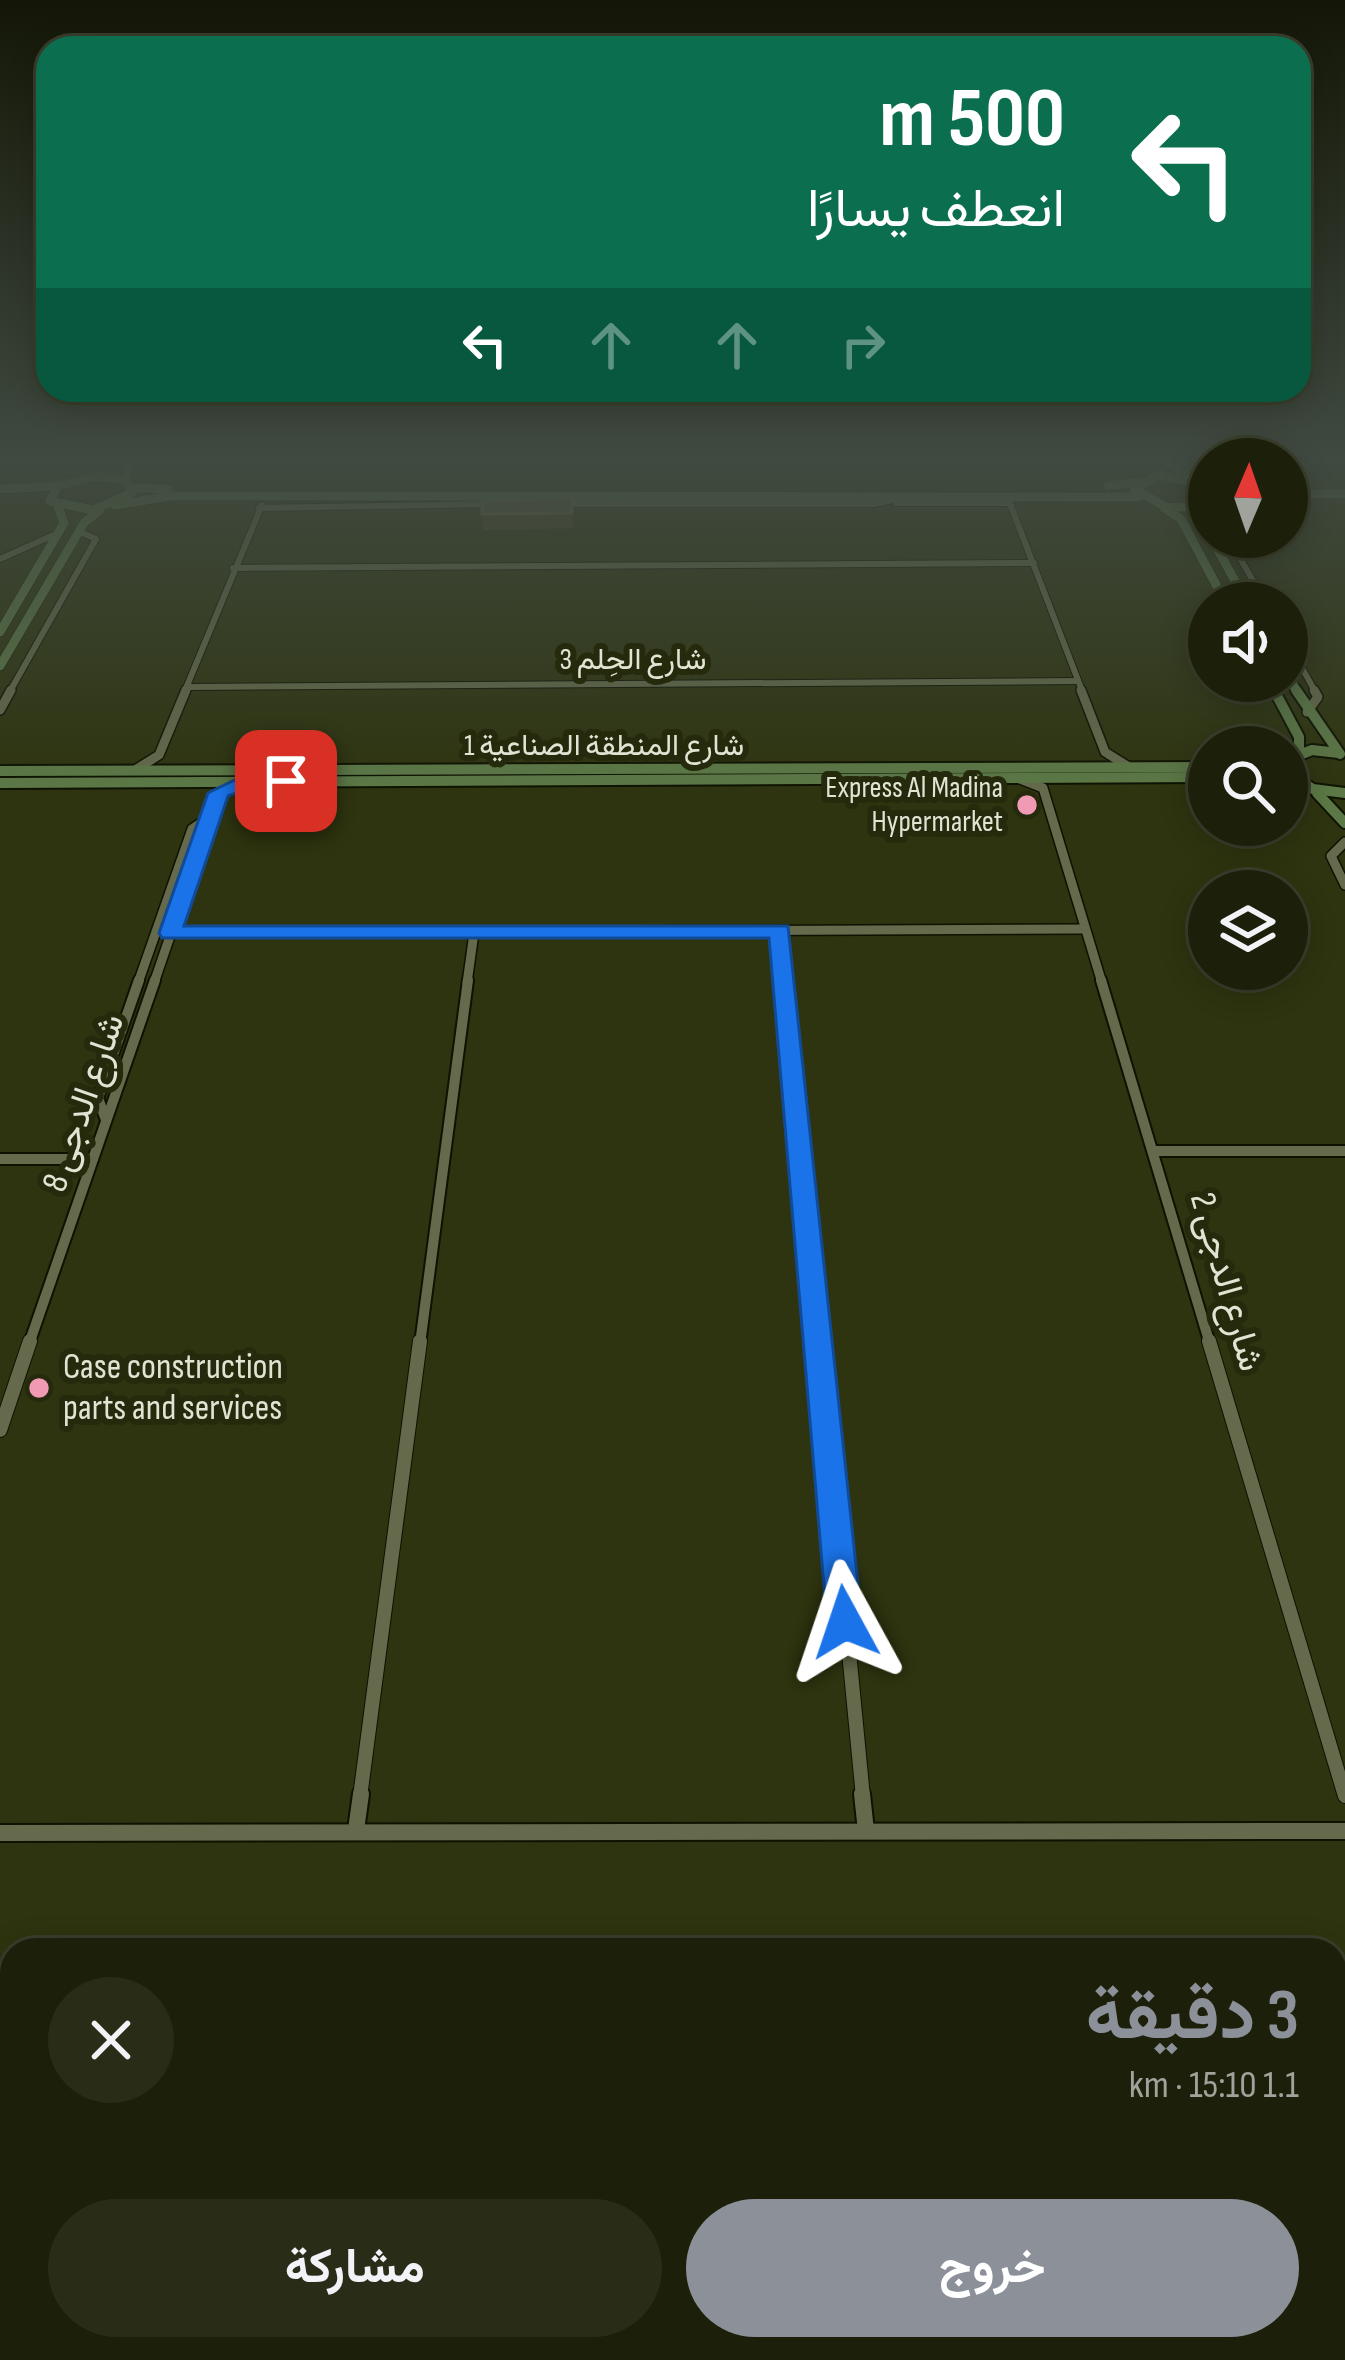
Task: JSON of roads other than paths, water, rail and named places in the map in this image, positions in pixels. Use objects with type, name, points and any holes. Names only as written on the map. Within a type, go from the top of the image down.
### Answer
[{"type":"street","points":[[0,632],[36,570]]},
{"type":"street","points":[[0,666],[56,570]]},
{"type":"street","points":[[0,710],[79,570]]},
{"type":"street","points":[[132,772],[158,755],[232,570]]},
{"type":"street","points":[[1037,570],[1105,752],[1130,767]]},
{"type":"street","points":[[1307,712],[1318,697],[1308,679]]},
{"type":"street","points":[[1002,681],[1006,692]]},
{"type":"street","name":"شارع الحِلم 3","points":[[188,687],[1078,681]]},
{"type":"street","points":[[1302,702],[1343,754]]},
{"type":"street","points":[[1093,767],[1105,752]]},
{"type":"street","points":[[1308,756],[1343,754]]},
{"type":"street","points":[[158,755],[174,771]]},
{"type":"street","name":"شارع المنطقة الصناعية 1","points":[[0,771],[1188,767]]},
{"type":"street","name":"شارع المنطقة الصناعية 1","points":[[0,782],[1188,777]]},
{"type":"street","points":[[1013,778],[1043,788],[1058,778]]},
{"type":"street","points":[[200,781],[219,793],[245,781]]},
{"type":"street","points":[[1308,787],[1339,811],[1345,823]]},
{"type":"street","name":"شارع الدجى 2","points":[[1043,788],[1156,1150],[1345,1796]]},
{"type":"street","points":[[1313,789],[1345,793]]},
{"type":"street","name":"شارع الدجى 8","points":[[0,1430],[219,793]]},
{"type":"street","points":[[106,1120],[98,1099],[192,829],[211,817]]},
{"type":"street","points":[[1345,842],[1331,856],[1345,885]]},
{"type":"street","points":[[170,933],[1084,929]]},
{"type":"street","points":[[780,931],[866,1831]]},
{"type":"street","points":[[356,1830],[474,933]]},
{"type":"street","points":[[1156,1150],[1345,1150]]},
{"type":"street","points":[[0,1159],[93,1159]]},
{"type":"street","points":[[0,1834],[1345,1832]]},
{"type":"place","name":"Express Al Madina Hypermarket","points":[[1027,805]]},
{"type":"place","name":"Case construction parts and services","points":[[39,1388]]}]
